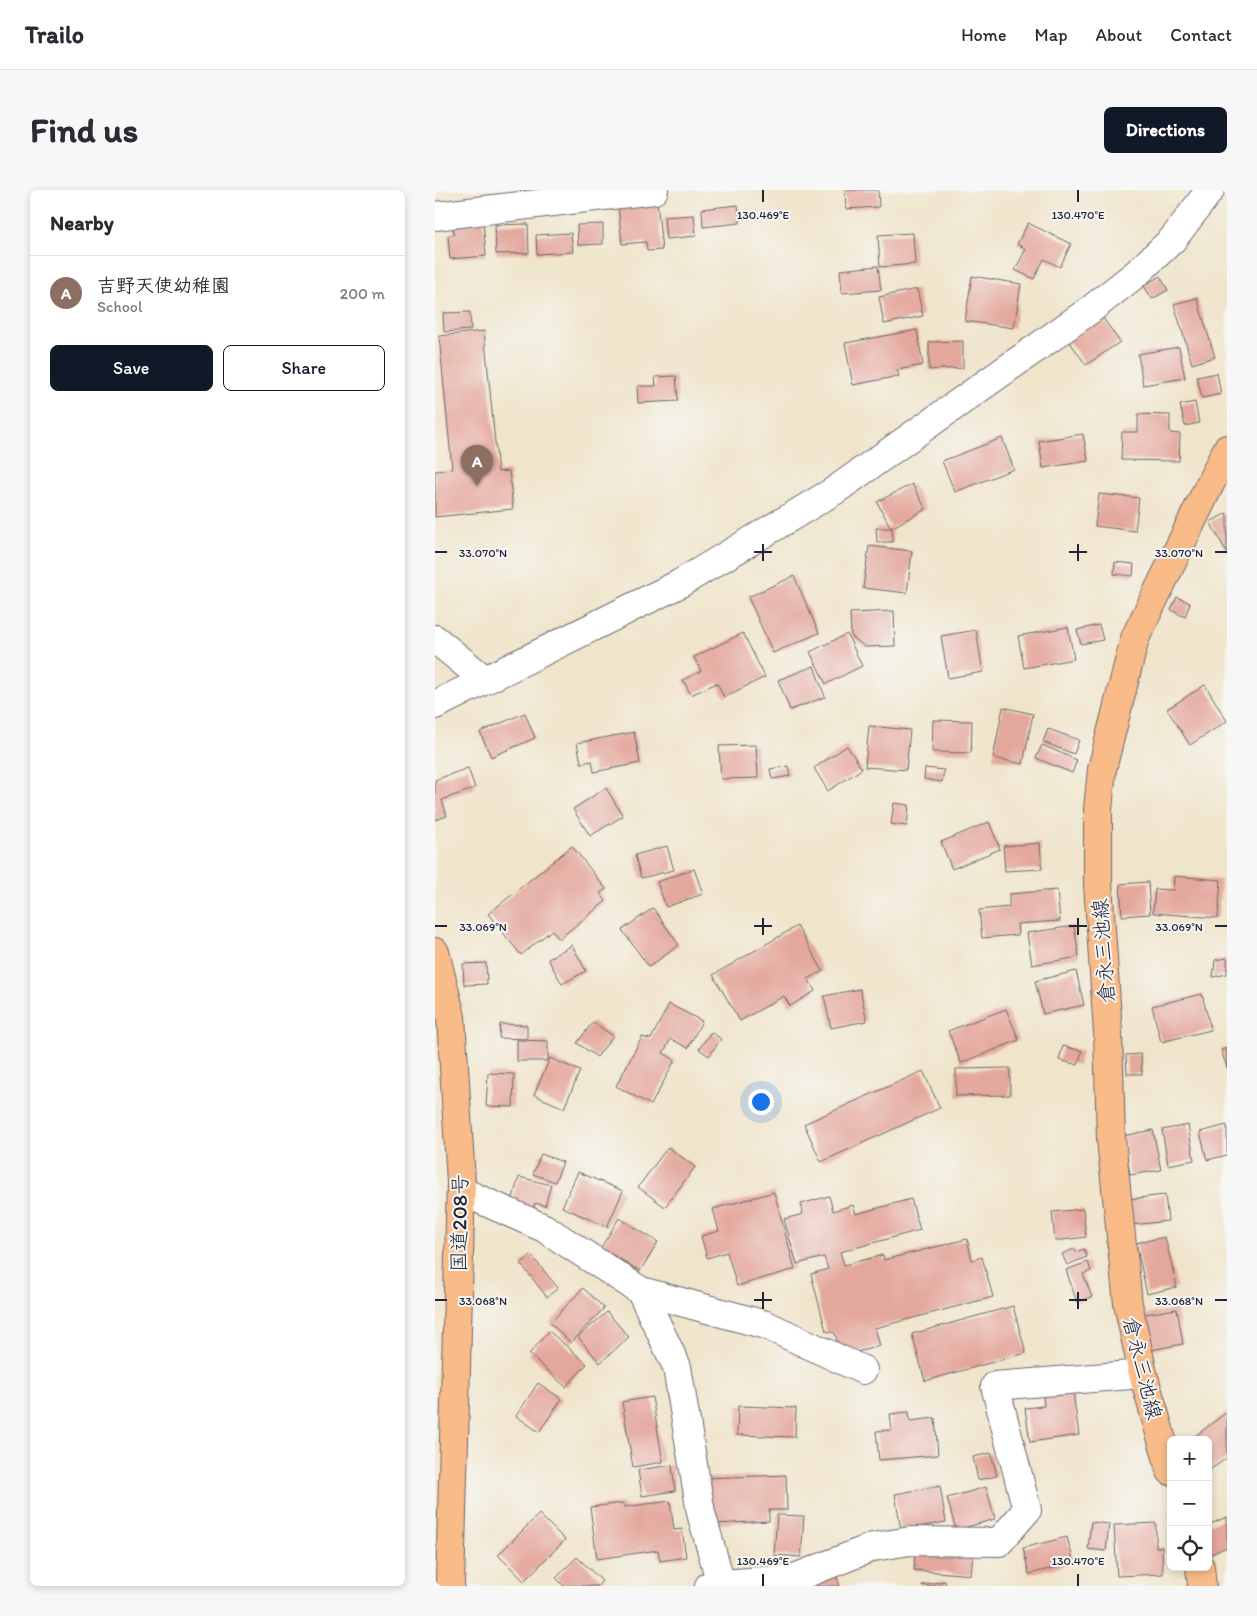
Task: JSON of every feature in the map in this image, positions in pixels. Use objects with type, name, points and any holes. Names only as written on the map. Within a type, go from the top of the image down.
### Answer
[{"type":"main road","name":"倉永三池線","points":[[1167,1457],[1143,1374],[1128,1304],[1111,1140],[1108,1032],[1098,883],[1098,809],[1102,768],[1135,638],[1227,449]]},
{"type":"main road","name":"国道208号","points":[[435,952],[451,1017],[461,1192],[450,1586]]},
{"type":"main road","points":[[1200,1571],[1202,1586]]},
{"type":"street","points":[[435,216],[654,190]]},
{"type":"street","points":[[435,705],[484,679],[679,584],[834,491],[1097,305],[1137,273],[1173,239],[1210,190]]},
{"type":"street","points":[[435,639],[484,679]]},
{"type":"street","points":[[461,1192],[544,1228],[641,1291],[766,1325],[863,1370]]},
{"type":"street","points":[[641,1291],[677,1367],[715,1585],[792,1579],[873,1547],[910,1541],[999,1542],[1027,1510],[995,1386],[1143,1374]]},
{"type":"building","points":[[845,190],[878,190],[879,207],[846,209]]},
{"type":"building","points":[[657,201],[662,250],[647,251],[646,242],[622,244],[618,205]]},
{"type":"building","points":[[738,205],[740,223],[703,227],[702,209]]},
{"type":"building","points":[[694,215],[696,236],[666,239],[664,217]]},
{"type":"building","points":[[483,220],[486,256],[450,259],[448,235],[454,235],[453,223]]},
{"type":"building","points":[[1028,223],[1071,244],[1060,267],[1044,259],[1034,279],[1015,270],[1026,249],[1017,244]]},
{"type":"building","points":[[528,224],[529,253],[496,254],[495,225]]},
{"type":"building","points":[[603,224],[603,244],[578,245],[577,225]]},
{"type":"building","points":[[571,233],[573,252],[537,254],[536,235]]},
{"type":"building","points":[[913,233],[915,264],[880,267],[878,235]]},
{"type":"building","points":[[878,266],[881,290],[842,293],[840,270]]},
{"type":"building","points":[[972,276],[1021,284],[1014,328],[965,321]]},
{"type":"building","points":[[1160,276],[1168,290],[1152,299],[1144,286]]},
{"type":"building","points":[[917,289],[923,316],[884,324],[879,297]]},
{"type":"building","points":[[1197,298],[1215,357],[1192,364],[1174,304]]},
{"type":"building","points":[[470,312],[471,330],[444,332],[443,313]]},
{"type":"building","points":[[1103,318],[1120,342],[1086,365],[1069,341]]},
{"type":"building","points":[[917,330],[923,365],[897,370],[899,376],[853,385],[845,343]]},
{"type":"building","points":[[484,331],[498,472],[509,471],[513,509],[435,517],[435,471],[452,469],[439,336]]},
{"type":"building","points":[[963,341],[963,368],[929,370],[929,342]]},
{"type":"building","points":[[1179,347],[1185,378],[1143,385],[1138,354]]},
{"type":"building","points":[[1217,373],[1221,394],[1202,398],[1197,377]]},
{"type":"building","points":[[676,376],[678,401],[638,403],[637,386],[656,386],[655,377]]},
{"type":"building","points":[[1195,402],[1199,423],[1185,426],[1180,405]]},
{"type":"building","points":[[1138,414],[1170,415],[1170,433],[1180,434],[1179,461],[1121,460],[1122,432],[1138,432]]},
{"type":"building","points":[[1083,434],[1088,461],[1043,468],[1039,441]]},
{"type":"building","points":[[1002,438],[1014,469],[955,492],[942,461]]},
{"type":"building","points":[[912,484],[926,509],[891,528],[877,502]]},
{"type":"building","points":[[1099,494],[1139,498],[1135,531],[1095,526]]},
{"type":"building","points":[[1227,513],[1227,553],[1210,522]]},
{"type":"building","points":[[876,528],[892,528],[893,542],[877,542]]},
{"type":"building","points":[[869,546],[912,551],[907,593],[863,588]]},
{"type":"building","points":[[1115,562],[1134,564],[1133,576],[1114,574]]},
{"type":"building","points":[[794,576],[819,633],[773,653],[748,597]]},
{"type":"building","points":[[1177,597],[1190,603],[1185,617],[1171,610]]},
{"type":"building","points":[[894,611],[895,646],[865,647],[851,636],[850,613]]},
{"type":"building","points":[[1099,625],[1103,640],[1081,644],[1077,630]]},
{"type":"building","points":[[1068,627],[1074,659],[1024,668],[1018,636]]},
{"type":"building","points":[[976,630],[983,672],[948,678],[941,636]]},
{"type":"building","points":[[743,633],[765,677],[724,697],[717,683],[691,695],[683,680],[701,671],[694,657]]},
{"type":"building","points":[[847,634],[862,666],[826,684],[810,652]]},
{"type":"building","points":[[814,666],[825,697],[790,710],[778,680]]},
{"type":"building","points":[[1205,685],[1227,721],[1190,745],[1167,709]]},
{"type":"building","points":[[1003,707],[1033,714],[1023,764],[993,758]]},
{"type":"building","points":[[525,713],[535,738],[491,757],[480,732]]},
{"type":"building","points":[[933,720],[972,721],[971,753],[932,752]]},
{"type":"building","points":[[869,726],[910,730],[906,770],[865,767]]},
{"type":"building","points":[[1048,729],[1079,740],[1074,754],[1043,742]]},
{"type":"building","points":[[634,732],[640,763],[594,772],[592,761],[581,763],[577,743]]},
{"type":"building","points":[[756,745],[758,778],[721,779],[719,746]]},
{"type":"building","points":[[1042,745],[1077,760],[1072,773],[1036,758]]},
{"type":"building","points":[[847,746],[862,769],[828,791],[814,768]]},
{"type":"building","points":[[788,766],[790,776],[772,779],[770,769]]},
{"type":"building","points":[[468,768],[475,788],[442,800],[447,816],[435,820],[435,780]]},
{"type":"building","points":[[925,768],[944,770],[942,782],[924,779]]},
{"type":"building","points":[[606,788],[623,816],[590,836],[573,809]]},
{"type":"building","points":[[894,803],[909,805],[907,826],[891,824]]},
{"type":"building","points":[[989,822],[1000,849],[952,869],[941,842]]},
{"type":"building","points":[[1040,843],[1042,869],[1005,871],[1003,846]]},
{"type":"building","points":[[572,846],[606,889],[600,893],[606,901],[559,939],[552,930],[521,955],[488,914]]},
{"type":"building","points":[[667,846],[674,870],[641,878],[635,855]]},
{"type":"building","points":[[694,869],[703,894],[666,907],[657,882]]},
{"type":"building","points":[[1174,876],[1221,880],[1218,918],[1153,913],[1155,889],[1173,890]]},
{"type":"building","points":[[1148,882],[1150,914],[1122,916],[1120,884]]},
{"type":"building","points":[[1057,890],[1060,921],[1017,924],[1018,935],[982,938],[979,910],[1009,907],[1009,894]]},
{"type":"building","points":[[653,908],[679,945],[649,967],[622,930]]},
{"type":"building","points":[[797,926],[823,971],[808,979],[815,991],[790,1006],[784,996],[740,1021],[713,975]]},
{"type":"building","points":[[1074,926],[1079,957],[1032,965],[1027,933]]},
{"type":"building","points":[[572,945],[586,971],[562,984],[548,959]]},
{"type":"building","points":[[1227,958],[1227,974],[1213,977],[1215,960]]},
{"type":"building","points":[[486,963],[487,984],[464,985],[463,964]]},
{"type":"building","points":[[1076,971],[1084,1005],[1043,1014],[1035,981]]},
{"type":"building","points":[[860,989],[867,1021],[831,1028],[824,996]]},
{"type":"building","points":[[1202,994],[1211,1030],[1161,1042],[1152,1006]]},
{"type":"building","points":[[669,1004],[702,1021],[688,1048],[671,1039],[663,1053],[675,1060],[651,1105],[616,1086],[642,1037],[651,1039]]},
{"type":"building","points":[[1006,1009],[1019,1040],[961,1063],[948,1031]]},
{"type":"building","points":[[593,1022],[613,1036],[597,1057],[577,1043]]},
{"type":"building","points":[[500,1024],[527,1025],[527,1039],[499,1038]]},
{"type":"building","points":[[711,1032],[721,1039],[709,1056],[699,1049]]},
{"type":"building","points":[[517,1040],[548,1041],[548,1061],[517,1061]]},
{"type":"building","points":[[1063,1046],[1082,1051],[1078,1065],[1059,1060]]},
{"type":"building","points":[[1227,1048],[1227,1068],[1221,1050]]},
{"type":"building","points":[[1141,1054],[1142,1074],[1127,1074],[1126,1055]]},
{"type":"building","points":[[550,1058],[580,1071],[564,1108],[534,1095]]},
{"type":"building","points":[[1010,1068],[1010,1095],[956,1096],[956,1069]]},
{"type":"building","points":[[923,1071],[940,1108],[821,1162],[804,1124]]},
{"type":"building","points":[[488,1073],[514,1074],[513,1107],[486,1106]]},
{"type":"building","points":[[1188,1125],[1194,1160],[1168,1165],[1162,1130]]},
{"type":"building","points":[[1227,1125],[1227,1155],[1207,1160],[1200,1132]]},
{"type":"building","points":[[1153,1130],[1161,1170],[1130,1175],[1123,1136]]},
{"type":"building","points":[[668,1147],[695,1167],[665,1207],[638,1187]]},
{"type":"building","points":[[541,1154],[563,1162],[555,1182],[533,1174]]},
{"type":"building","points":[[578,1172],[623,1191],[607,1227],[562,1207]]},
{"type":"building","points":[[519,1177],[551,1185],[545,1206],[535,1203],[532,1214],[510,1208]]},
{"type":"building","points":[[774,1192],[795,1269],[737,1286],[727,1252],[707,1258],[701,1236],[719,1231],[713,1209]]},
{"type":"building","points":[[1165,1195],[1168,1221],[1132,1225],[1129,1199]]},
{"type":"building","points":[[829,1196],[833,1211],[853,1205],[856,1214],[911,1199],[920,1230],[840,1252],[844,1265],[883,1255],[884,1260],[967,1239],[972,1260],[982,1257],[993,1297],[875,1328],[880,1346],[841,1356],[835,1333],[826,1331],[811,1274],[828,1269],[824,1257],[797,1264],[784,1219],[803,1214],[801,1204]]},
{"type":"building","points":[[1083,1209],[1086,1237],[1055,1241],[1052,1212]]},
{"type":"building","points":[[619,1218],[658,1242],[640,1271],[601,1248]]},
{"type":"building","points":[[1165,1237],[1177,1287],[1147,1294],[1136,1243]]},
{"type":"building","points":[[1074,1249],[1076,1252],[1084,1249],[1087,1257],[1067,1265],[1062,1254]]},
{"type":"building","points":[[531,1255],[558,1288],[547,1297],[521,1264]]},
{"type":"building","points":[[1088,1262],[1091,1271],[1083,1274],[1092,1297],[1077,1302],[1066,1270]]},
{"type":"building","points":[[583,1288],[604,1308],[571,1343],[550,1323]]},
{"type":"building","points":[[1013,1306],[1026,1353],[925,1381],[912,1334]]},
{"type":"building","points":[[1177,1309],[1183,1344],[1145,1351],[1139,1315]]},
{"type":"building","points":[[607,1312],[629,1337],[600,1363],[578,1337]]},
{"type":"building","points":[[549,1331],[587,1364],[566,1387],[529,1354]]},
{"type":"building","points":[[538,1383],[562,1399],[539,1432],[516,1416]]},
{"type":"building","points":[[1073,1392],[1079,1435],[1030,1442],[1025,1408],[1044,1406],[1043,1396]]},
{"type":"building","points":[[652,1397],[663,1462],[633,1467],[622,1402]]},
{"type":"building","points":[[738,1406],[796,1408],[795,1437],[737,1435]]},
{"type":"building","points":[[909,1412],[910,1421],[935,1418],[938,1455],[879,1460],[876,1431],[892,1430],[890,1414]]},
{"type":"building","points":[[1227,1412],[1227,1458],[1212,1468],[1212,1436],[1195,1436]]},
{"type":"building","points":[[991,1453],[997,1476],[978,1480],[973,1457]]},
{"type":"building","points":[[672,1465],[675,1491],[642,1496],[638,1470]]},
{"type":"building","points":[[786,1475],[787,1510],[769,1510],[769,1521],[715,1524],[705,1478]]},
{"type":"building","points":[[940,1486],[946,1522],[901,1530],[895,1494]]},
{"type":"building","points":[[986,1487],[995,1519],[956,1530],[947,1498]]},
{"type":"building","points":[[670,1501],[674,1530],[682,1529],[686,1557],[660,1561],[658,1550],[597,1559],[590,1507],[624,1503],[624,1507]]},
{"type":"building","points":[[539,1514],[565,1540],[524,1581],[498,1555]]},
{"type":"building","points":[[777,1515],[804,1516],[801,1557],[774,1555]]},
{"type":"building","points":[[1227,1517],[1227,1547],[1212,1554],[1212,1526],[1212,1523]]},
{"type":"building","points":[[1091,1522],[1109,1524],[1106,1551],[1088,1549]]},
{"type":"building","points":[[1156,1523],[1156,1547],[1162,1547],[1163,1574],[1117,1576],[1114,1525]]},
{"type":"building","points":[[1067,1537],[1074,1563],[1029,1574],[1023,1548]]},
{"type":"building","points":[[915,1551],[973,1555],[971,1575],[914,1570]]},
{"type":"building","points":[[577,1557],[602,1581],[598,1586],[564,1586],[556,1578]]},
{"type":"building","points":[[835,1572],[840,1586],[798,1586]]},
{"type":"building","points":[[945,1581],[946,1586],[922,1586],[922,1585]]},
{"type":"place","name":"吉野天使幼稚園","points":[[477,486]]}]
